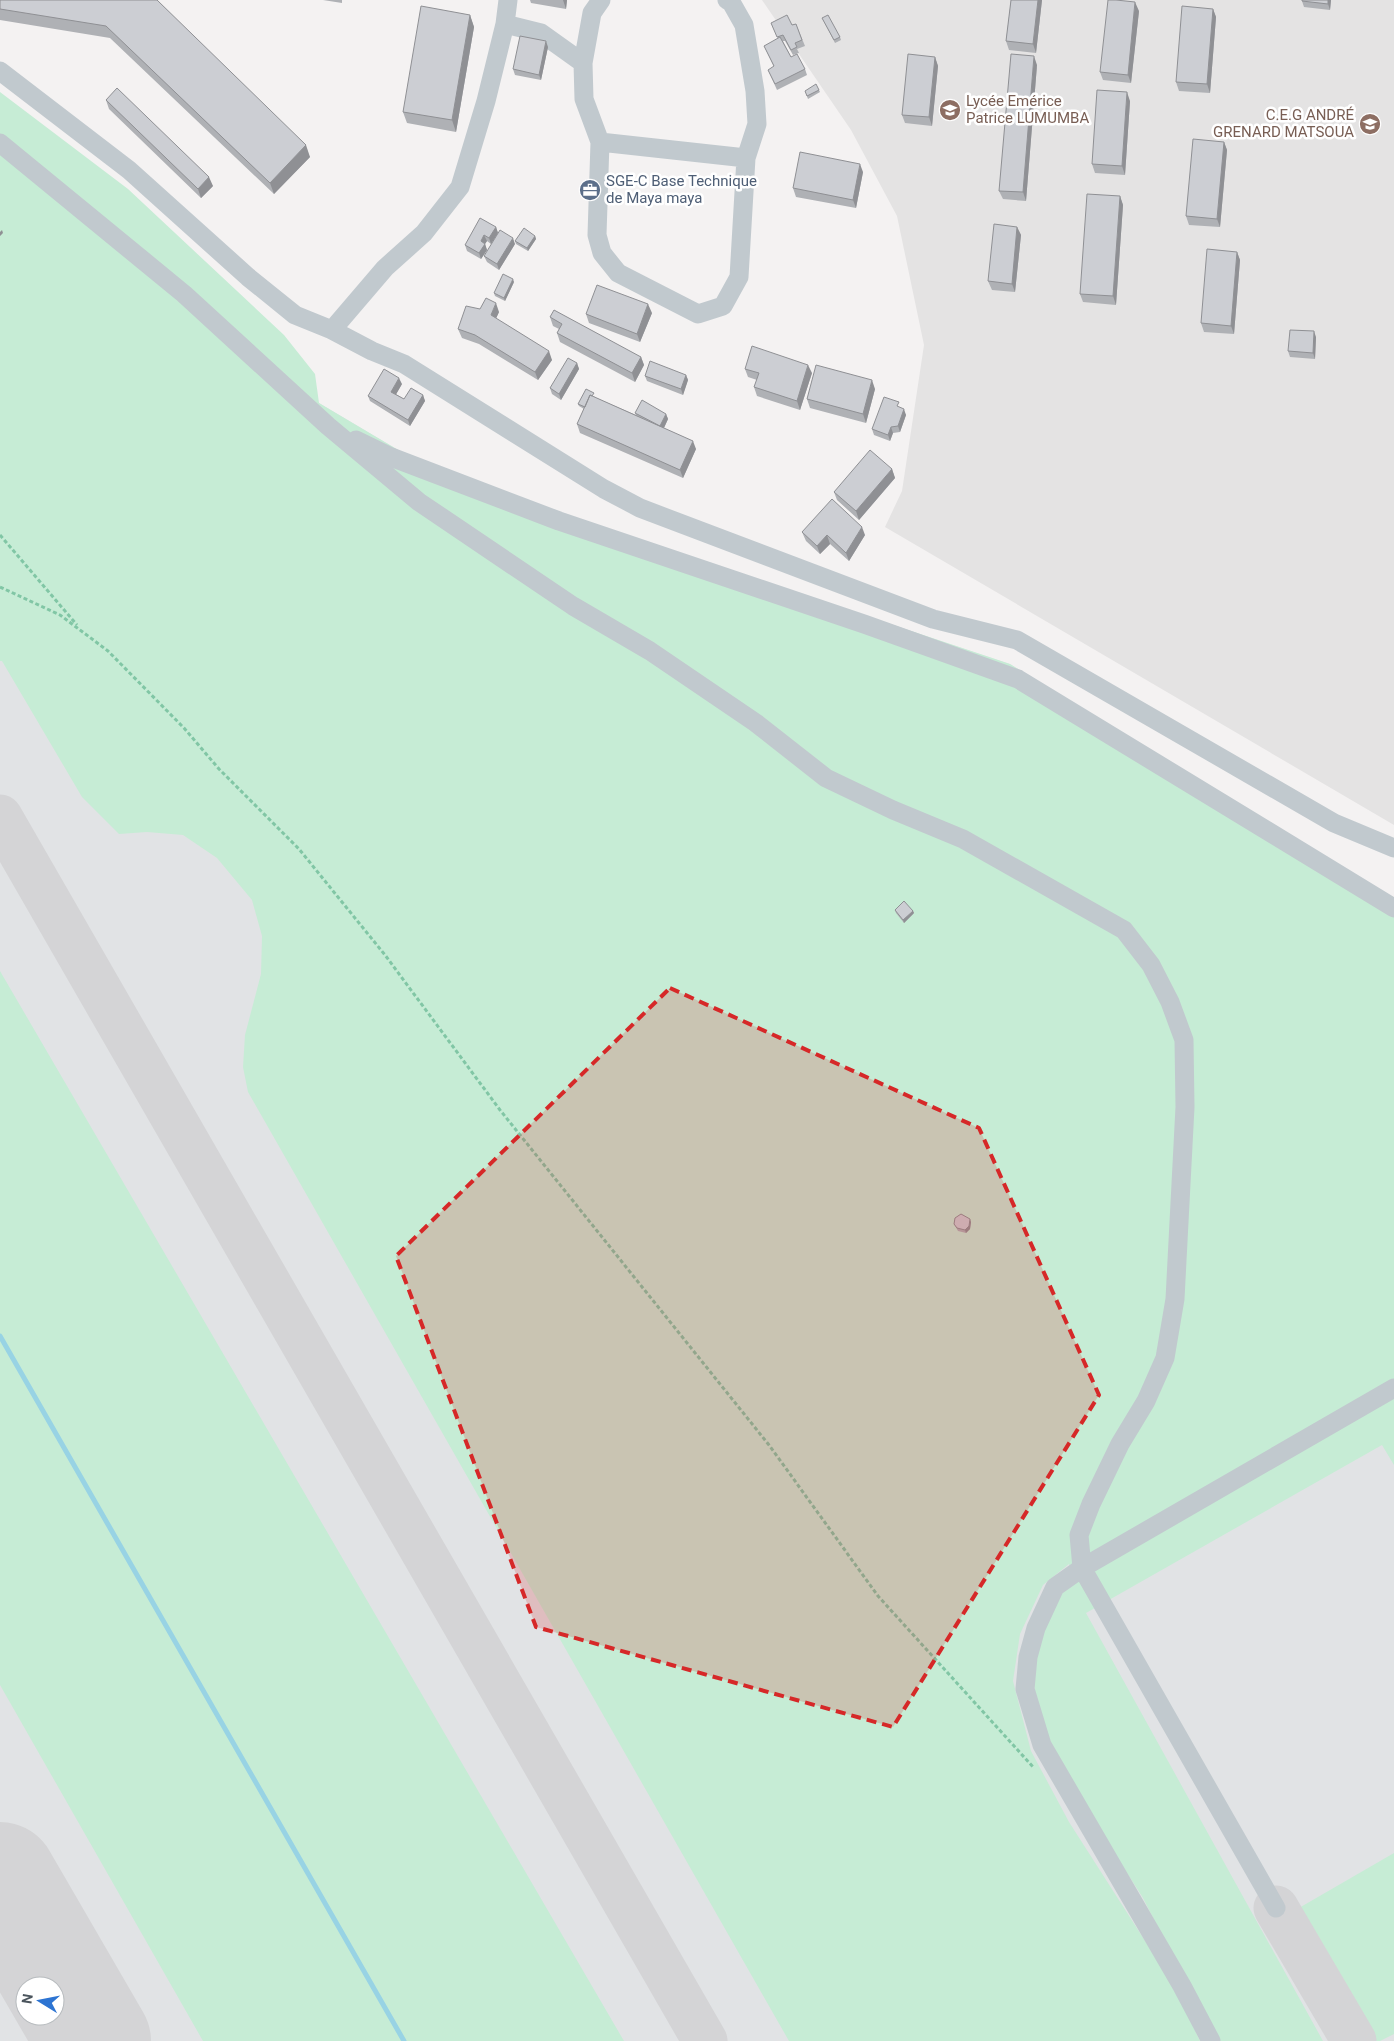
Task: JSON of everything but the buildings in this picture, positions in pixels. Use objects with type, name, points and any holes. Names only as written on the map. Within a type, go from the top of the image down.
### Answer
[{"type":"lane","points":[[332,330],[385,268],[424,232],[460,187],[486,101],[505,24],[508,0]]},
{"type":"lane","points":[[601,0],[592,13],[583,62],[584,99],[600,142],[597,235],[602,254],[618,273],[698,314],[724,306],[739,277],[746,158],[757,124],[755,90],[744,25],[731,2],[726,0]]},
{"type":"lane","points":[[505,24],[541,33],[583,62]]},
{"type":"lane","points":[[0,71],[129,170],[221,254],[295,315],[404,364],[604,489],[640,508],[933,619],[1017,640],[1334,823],[1394,848]]},
{"type":"lane","points":[[600,142],[746,158]]},
{"type":"lane","points":[[0,143],[184,294],[328,426],[419,502],[573,606],[650,652],[756,723],[826,778],[893,810],[963,839],[1124,930],[1151,965],[1170,1002],[1184,1040],[1185,1108],[1179,1190],[1175,1299],[1165,1358],[1146,1401],[1120,1444],[1079,1535],[1082,1568],[1276,1908]]},
{"type":"lane","points":[[328,426],[391,457],[559,521],[864,624],[1018,679],[1394,908]]},
{"type":"lane","points":[[1211,2041],[1182,1986],[1042,1746],[1025,1689],[1028,1657],[1036,1628],[1055,1587],[1082,1568],[1394,1388]]},
{"type":"path","points":[[0,536],[82,631]]},
{"type":"path","points":[[0,586],[60,614],[108,651],[184,728],[219,769],[299,848],[385,955],[500,1110],[768,1445],[878,1596],[1035,1769]]},
{"type":"highlighted area","points":[[670,988],[979,1128],[1099,1395],[893,1727],[536,1627],[396,1256]]},
{"type":"shaded area","points":[[762,0],[1394,0],[1394,825],[885,527],[902,491],[924,345],[897,216],[851,130]]},
{"type":"shaded area","points":[[0,134],[319,403],[437,473],[1010,664],[1394,899],[1394,2041],[0,2041]]},
{"type":"green space","points":[[0,92],[128,189],[284,335],[315,374],[319,403],[437,473],[1010,664],[1394,899],[1394,1465],[1382,1445],[1086,1613],[1323,2041],[1215,2041],[1143,1898],[1064,1774],[1043,1729],[1030,1667],[1045,1617],[1073,1577],[1069,1564],[1043,1585],[1020,1634],[1013,1681],[1031,1751],[1069,1822],[1172,1983],[1200,2041],[789,2041],[248,1092],[243,1067],[245,1035],[261,974],[262,936],[252,900],[217,858],[183,835],[147,832],[119,834],[82,797],[2,661],[0,661]]},
{"type":"green space","points":[[0,971],[624,2041],[203,2041],[0,1685]]},
{"type":"green space","points":[[1394,1853],[1394,2034],[1380,2041],[1364,2041],[1292,1912]]},
{"type":"waterway","points":[[0,1336],[404,2041]]},
{"type":"taxiway","points":[[0,817],[705,2041]]},
{"type":"taxiway","points":[[1276,1908],[1354,2041]]},
{"type":"runway","points":[[0,1879],[94,2041]]},
{"type":"place","name":"Lycée Emérice Patrice LUMUMBA","points":[[950,110]]},
{"type":"place","name":"C.E.G ANDRÉ GRENARD MATSOUA","points":[[1370,124]]},
{"type":"place","name":"SGE-C Base Technique de Maya maya","points":[[590,190]]}]
